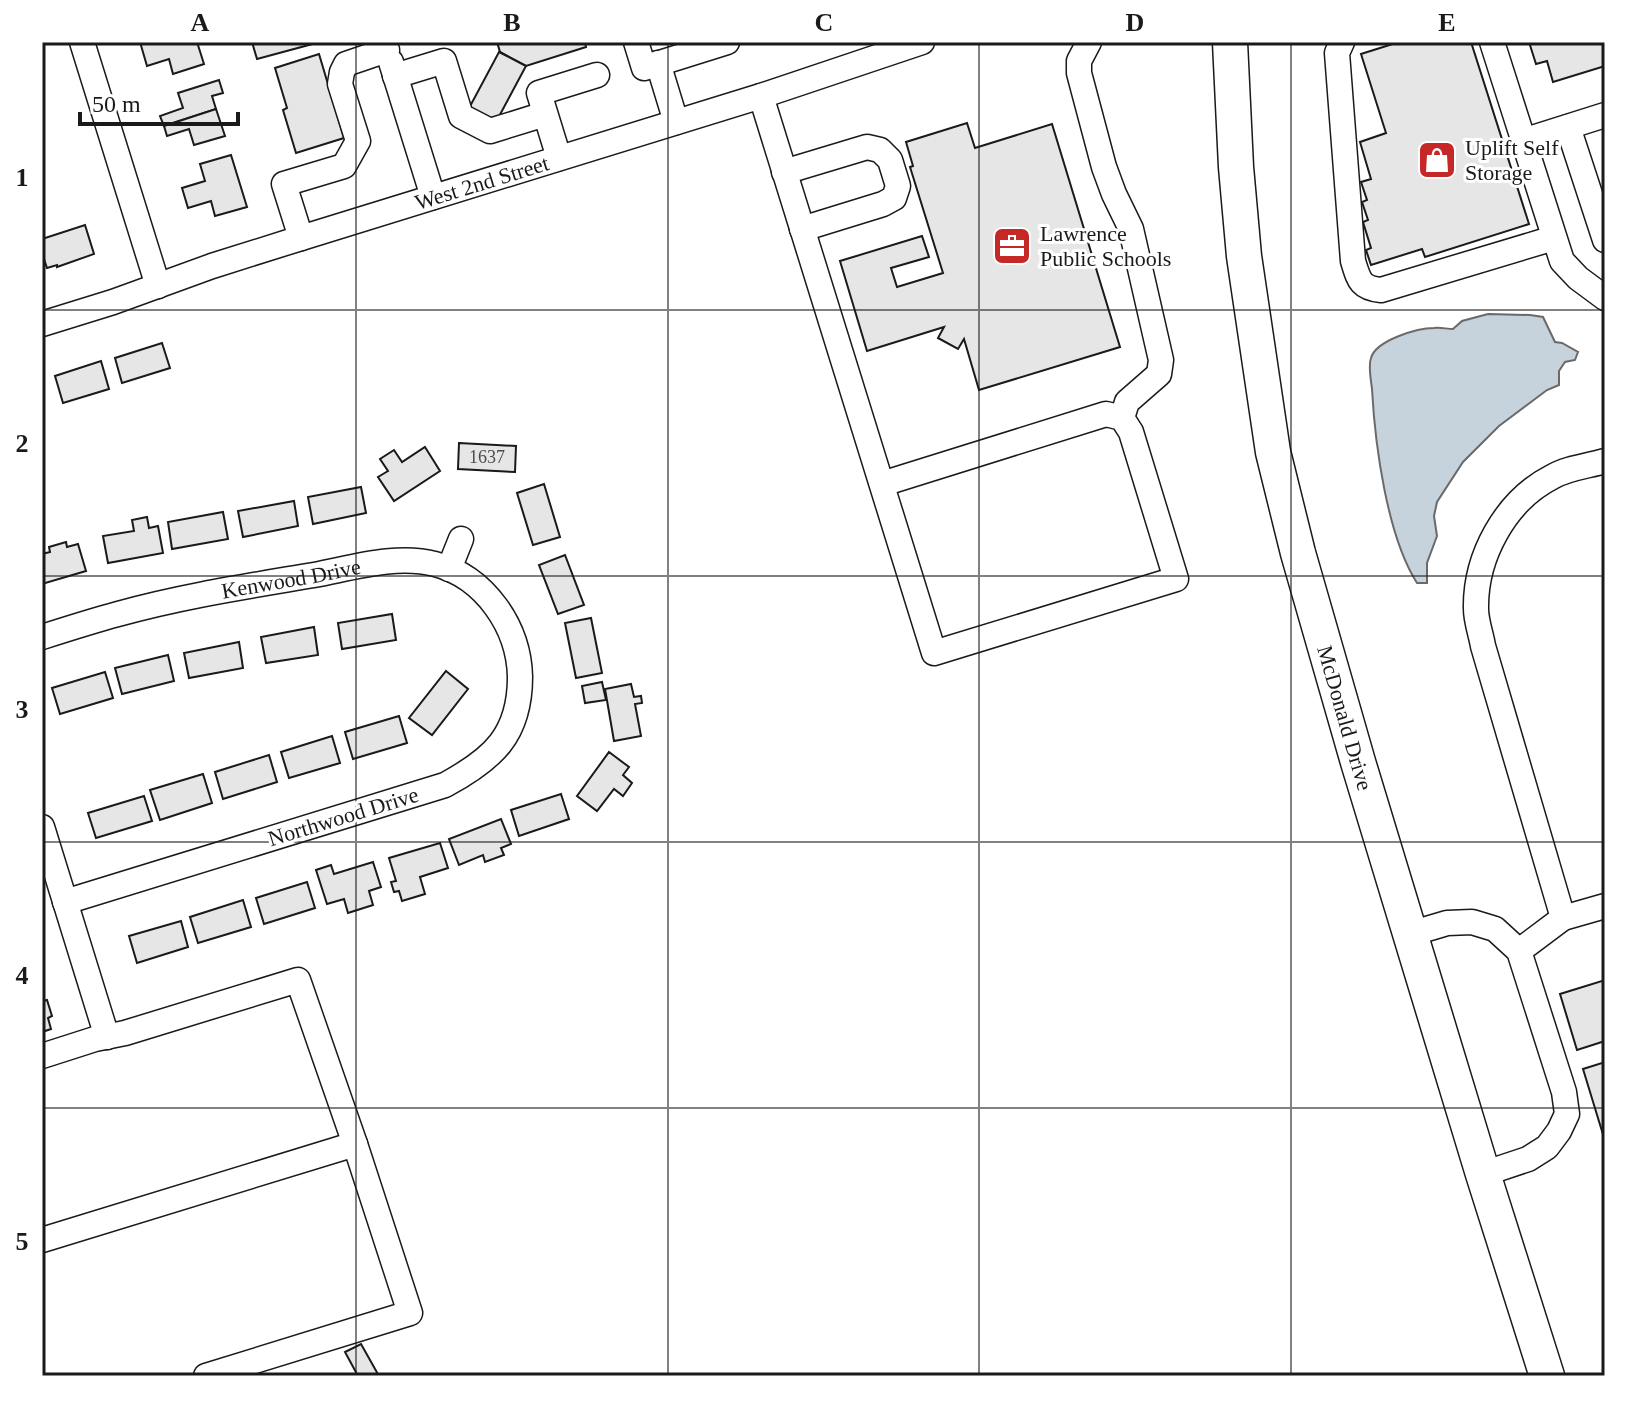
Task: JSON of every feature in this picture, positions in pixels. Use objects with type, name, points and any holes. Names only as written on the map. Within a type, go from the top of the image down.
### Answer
[{"type":"highway","name":"McDonald Drive","points":[[1230,42],[1244,256],[1273,452],[1303,568],[1410,934],[1547,1376]]},
{"type":"street","points":[[82,42],[158,286]]},
{"type":"street","points":[[636,42],[644,68],[727,42]]},
{"type":"street","name":"West 2nd Street","points":[[42,324],[212,266],[761,96],[880,49],[922,42]]},
{"type":"street","points":[[1342,42],[1337,53],[1353,261],[1361,283],[1369,289],[1381,290],[1554,238]]},
{"type":"street","points":[[1492,42],[1562,261],[1605,298]]},
{"type":"street","points":[[301,238],[284,184],[344,166],[358,141],[340,84],[342,72],[346,64],[386,46],[433,197]]},
{"type":"street","points":[[1084,52],[1079,73],[1104,167],[1131,229],[1161,360],[1159,374],[1127,402],[1122,418]]},
{"type":"street","points":[[395,76],[444,61],[461,116],[490,131],[545,114]]},
{"type":"street","points":[[658,63],[676,122]]},
{"type":"street","points":[[559,158],[539,93],[597,75]]},
{"type":"street","points":[[761,96],[934,653],[1176,579],[1131,432],[1122,418],[1106,414],[882,484]]},
{"type":"street","points":[[1523,141],[1605,115]]},
{"type":"street","points":[[1568,127],[1605,240]]},
{"type":"street","points":[[784,172],[867,147],[880,150],[890,160],[898,186],[894,198],[802,229]]},
{"type":"street","points":[[1563,918],[1483,646],[1476,611],[1480,574],[1487,548],[1523,497],[1553,476],[1605,461]]},
{"type":"street","points":[[449,569],[461,539]]},
{"type":"street","name":"Kenwood Drive","points":[[42,637],[120,613],[201,595],[379,563],[415,561],[449,569],[473,583],[503,616],[512,635]]},
{"type":"street","name":"Northwood Drive","points":[[65,902],[445,785],[474,769],[523,728],[518,703],[518,654],[512,635]]},
{"type":"street","points":[[42,827],[107,1037]]},
{"type":"street","points":[[1519,951],[1563,918],[1605,906]]},
{"type":"street","points":[[1410,934],[1447,923],[1472,922],[1495,929],[1519,951],[1564,1092],[1567,1114],[1547,1147],[1528,1159],[1483,1174]]},
{"type":"street","points":[[42,1056],[298,980],[410,1313],[206,1376]]},
{"type":"street","points":[[42,1240],[355,1144]]},
{"type":"shaded area","points":[[1488,314],[1543,317],[1555,342],[1578,352],[1575,360],[1565,362],[1559,371],[1559,385],[1547,390],[1499,426],[1463,462],[1437,502],[1434,516],[1437,536],[1427,563],[1427,583],[1417,583],[1398,541],[1384,489],[1376,436],[1371,358],[1381,346],[1398,336],[1427,329],[1453,329],[1462,321]]},
{"type":"building","points":[[140,42],[197,42],[204,64],[173,74],[169,59],[147,66]]},
{"type":"building","points":[[252,42],[320,42],[257,59]]},
{"type":"building","points":[[497,42],[585,42],[586,47],[526,66],[500,52]]},
{"type":"building","name":"Uplift Self Storage","points":[[1399,42],[1471,42],[1529,224],[1425,257],[1422,249],[1371,265],[1366,250],[1371,248],[1363,222],[1368,220],[1362,202],[1367,200],[1361,182],[1371,179],[1360,142],[1386,133],[1361,54]]},
{"type":"building","points":[[1529,42],[1605,42],[1605,66],[1553,82],[1547,61],[1536,64]]},
{"type":"building","points":[[499,52],[526,66],[495,124],[468,110]]},
{"type":"building","points":[[319,54],[344,138],[296,153],[275,68]]},
{"type":"building","points":[[219,80],[223,93],[212,96],[216,109],[164,126],[160,116],[183,108],[178,93]]},
{"type":"building","points":[[216,109],[225,136],[194,145],[189,129],[167,136],[164,126]]},
{"type":"building","name":"Lawrence Public Schools","points":[[967,123],[975,148],[1052,124],[1120,347],[979,390],[964,339],[958,349],[938,338],[944,327],[867,351],[840,261],[922,236],[929,257],[891,268],[897,287],[943,273],[910,167],[913,166],[906,142]]},
{"type":"building","points":[[231,155],[247,207],[215,216],[211,201],[188,208],[182,188],[205,181],[200,164]]},
{"type":"building","points":[[85,225],[94,254],[47,268],[42,239]]},
{"type":"building","points":[[162,343],[170,368],[122,383],[115,358]]},
{"type":"building","points":[[101,361],[109,389],[63,403],[55,376]]},
{"type":"building","points":[[459,443],[516,446],[515,472],[458,469]]},
{"type":"building","points":[[425,447],[440,471],[394,501],[378,477],[388,471],[380,459],[394,450],[402,462]]},
{"type":"building","points":[[544,484],[560,537],[533,545],[517,493]]},
{"type":"building","points":[[361,487],[366,513],[313,524],[308,497]]},
{"type":"building","points":[[294,501],[298,526],[243,537],[238,511]]},
{"type":"building","points":[[223,512],[228,539],[172,549],[168,522]]},
{"type":"building","points":[[147,517],[149,528],[158,526],[163,553],[108,563],[103,536],[134,531],[132,520]]},
{"type":"building","points":[[66,542],[67,547],[78,544],[86,571],[42,584],[42,554],[50,552],[49,547]]},
{"type":"building","points":[[565,555],[584,605],[558,614],[539,565]]},
{"type":"building","points":[[392,614],[396,640],[342,649],[338,623]]},
{"type":"building","points":[[591,618],[602,673],[576,678],[565,623]]},
{"type":"building","points":[[314,627],[318,655],[266,663],[261,637]]},
{"type":"building","points":[[239,642],[243,668],[189,678],[184,653]]},
{"type":"building","points":[[168,655],[174,681],[122,694],[115,668]]},
{"type":"building","points":[[446,671],[468,689],[432,735],[409,718]]},
{"type":"building","points":[[105,672],[113,698],[60,714],[52,688]]},
{"type":"building","points":[[602,682],[606,700],[585,703],[582,686]]},
{"type":"building","points":[[631,684],[634,697],[641,696],[642,703],[635,704],[641,736],[614,741],[605,689]]},
{"type":"building","points":[[399,716],[407,743],[353,759],[345,732]]},
{"type":"building","points":[[332,736],[340,763],[289,778],[281,752]]},
{"type":"building","points":[[609,752],[629,767],[623,775],[632,783],[623,796],[614,789],[597,811],[577,796]]},
{"type":"building","points":[[269,755],[277,782],[223,799],[215,772]]},
{"type":"building","points":[[203,774],[212,803],[160,820],[150,790]]},
{"type":"building","points":[[561,794],[569,819],[519,836],[511,810]]},
{"type":"building","points":[[144,796],[152,821],[96,838],[88,813]]},
{"type":"building","points":[[501,819],[511,844],[501,848],[504,855],[485,862],[483,855],[459,865],[449,839]]},
{"type":"building","points":[[440,843],[448,868],[420,877],[425,894],[402,901],[399,891],[394,892],[391,882],[396,881],[389,858]]},
{"type":"building","points":[[373,862],[381,887],[369,891],[373,905],[348,913],[344,899],[327,904],[316,870],[331,865],[334,874]]},
{"type":"building","points":[[307,882],[315,908],[264,924],[256,898]]},
{"type":"building","points":[[243,900],[251,927],[198,943],[190,917]]},
{"type":"building","points":[[181,921],[188,947],[137,963],[129,936]]},
{"type":"building","points":[[1605,980],[1605,1041],[1577,1050],[1560,994]]},
{"type":"building","points":[[42,999],[47,1000],[52,1016],[48,1018],[51,1029],[42,1032]]},
{"type":"building","points":[[1605,1062],[1605,1141],[1583,1069]]},
{"type":"building","points":[[361,1344],[379,1376],[358,1376],[345,1352]]},
{"type":"place","name":"Uplift Self Storage","points":[[1437,160]]},
{"type":"place","name":"Lawrence Public Schools","points":[[1012,246]]}]
